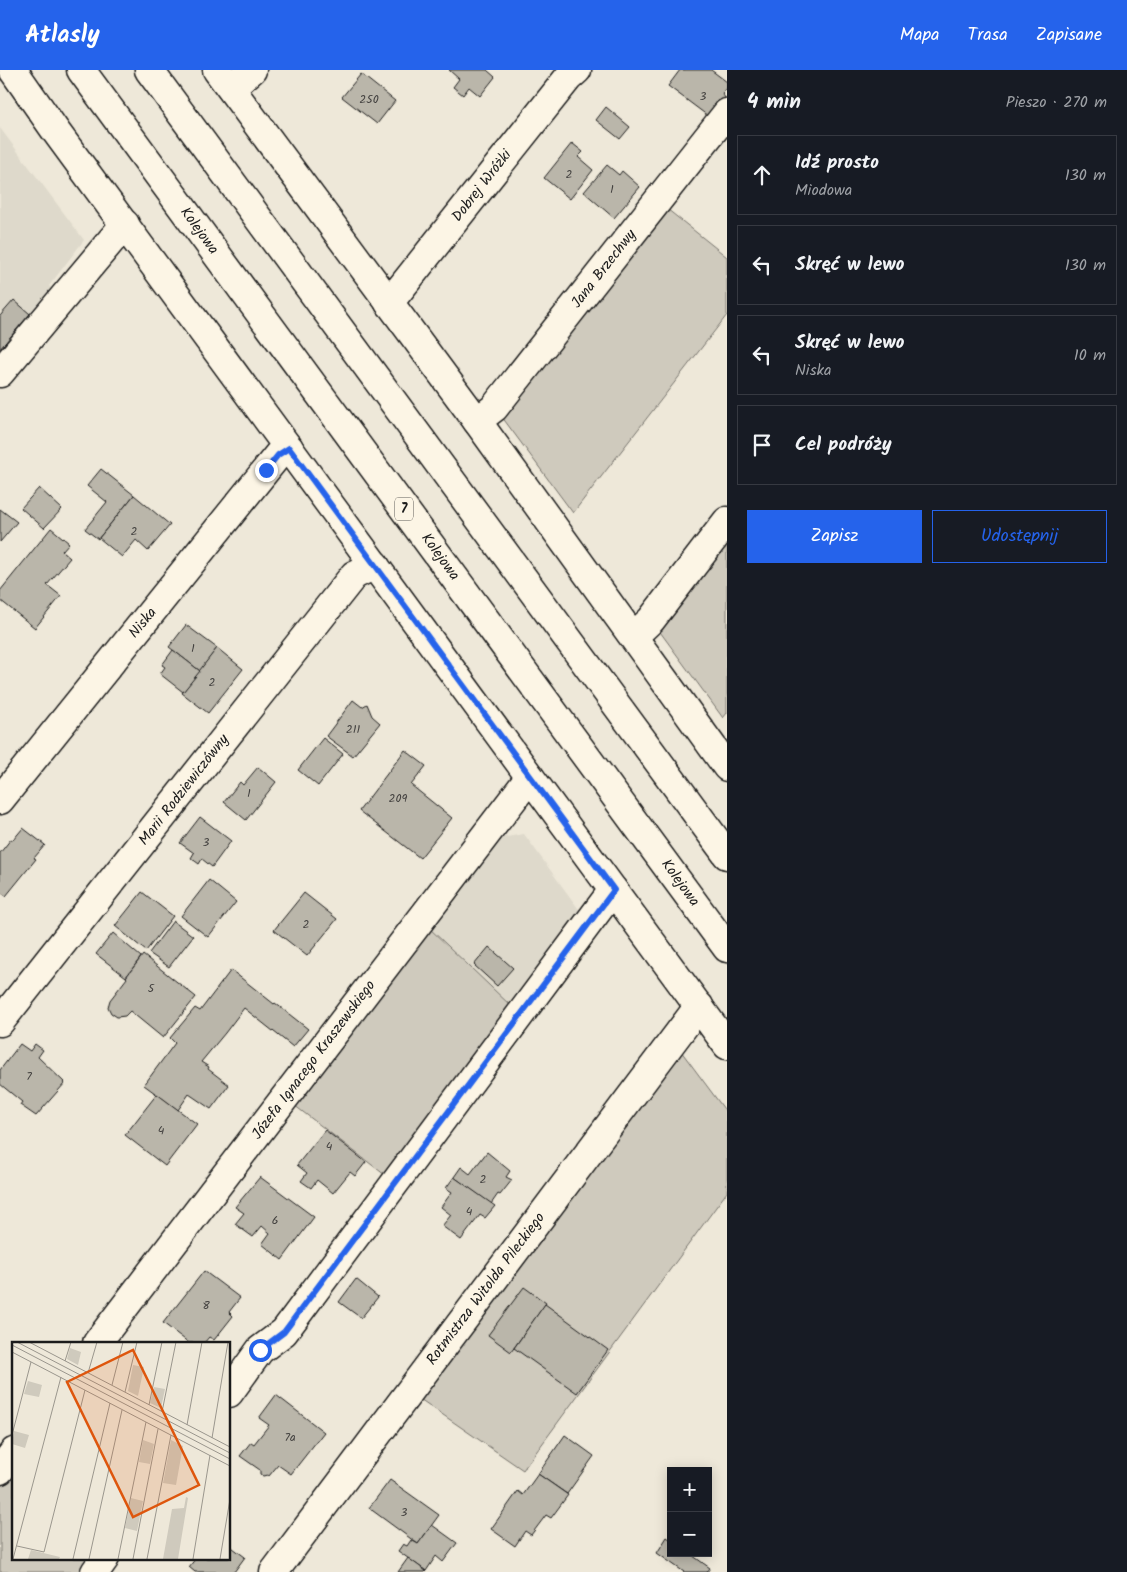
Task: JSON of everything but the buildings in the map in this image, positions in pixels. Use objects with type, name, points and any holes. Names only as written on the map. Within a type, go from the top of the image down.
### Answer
[{"type":"main road","points":[[13,70],[727,1045]]},
{"type":"main road","name":"Kolejowa","points":[[81,70],[727,948]]},
{"type":"main road","points":[[149,70],[727,855]]},
{"type":"main road","points":[[252,70],[247,75],[224,79],[723,754]]},
{"type":"main road","name":"Dobrej Wróżki","points":[[389,303],[568,78],[577,70]]},
{"type":"main road","name":"Jana Brzechwy","points":[[476,421],[494,408],[727,113]]},
{"type":"main road","points":[[0,373],[125,224]]},
{"type":"main road","name":"Niska","points":[[0,800],[278,455],[289,448]]},
{"type":"main road","points":[[634,636],[651,620],[727,521]]},
{"type":"main road","name":"Marii Rodziewiczówny","points":[[0,1022],[354,575],[375,565]]},
{"type":"main road","name":"Józefa Ignacego Kraszewskiego","points":[[98,1342],[530,777]]},
{"type":"main road","points":[[230,1391],[260,1350],[284,1332],[614,890]]},
{"type":"main road","name":"Rotmistrza Witolda Pileckiego","points":[[274,1572],[699,1006]]},
{"type":"main road","points":[[0,1470],[12,1455]]},
{"type":"main road","points":[[95,1572],[104,1560]]},
{"type":"shaded area","points":[[0,128],[84,240],[49,286],[56,293],[0,361]]},
{"type":"shaded area","points":[[667,209],[727,257],[727,315],[573,513],[502,417]]},
{"type":"shaded area","points":[[727,533],[727,713],[723,718],[655,625]]},
{"type":"shaded area","points":[[524,834],[583,915],[512,1007],[427,926],[494,839]]},
{"type":"shaded area","points":[[427,926],[512,1007],[385,1175],[290,1102]]},
{"type":"shaded area","points":[[678,1047],[727,1113],[727,1192],[523,1470],[417,1397]]},
{"type":"shaded area","points":[[12,1467],[12,1560],[93,1560],[84,1572],[0,1572],[0,1482]]},
{"type":"route","points":[[260,1350],[284,1332],[614,890],[289,448],[278,455],[266,470]]}]
